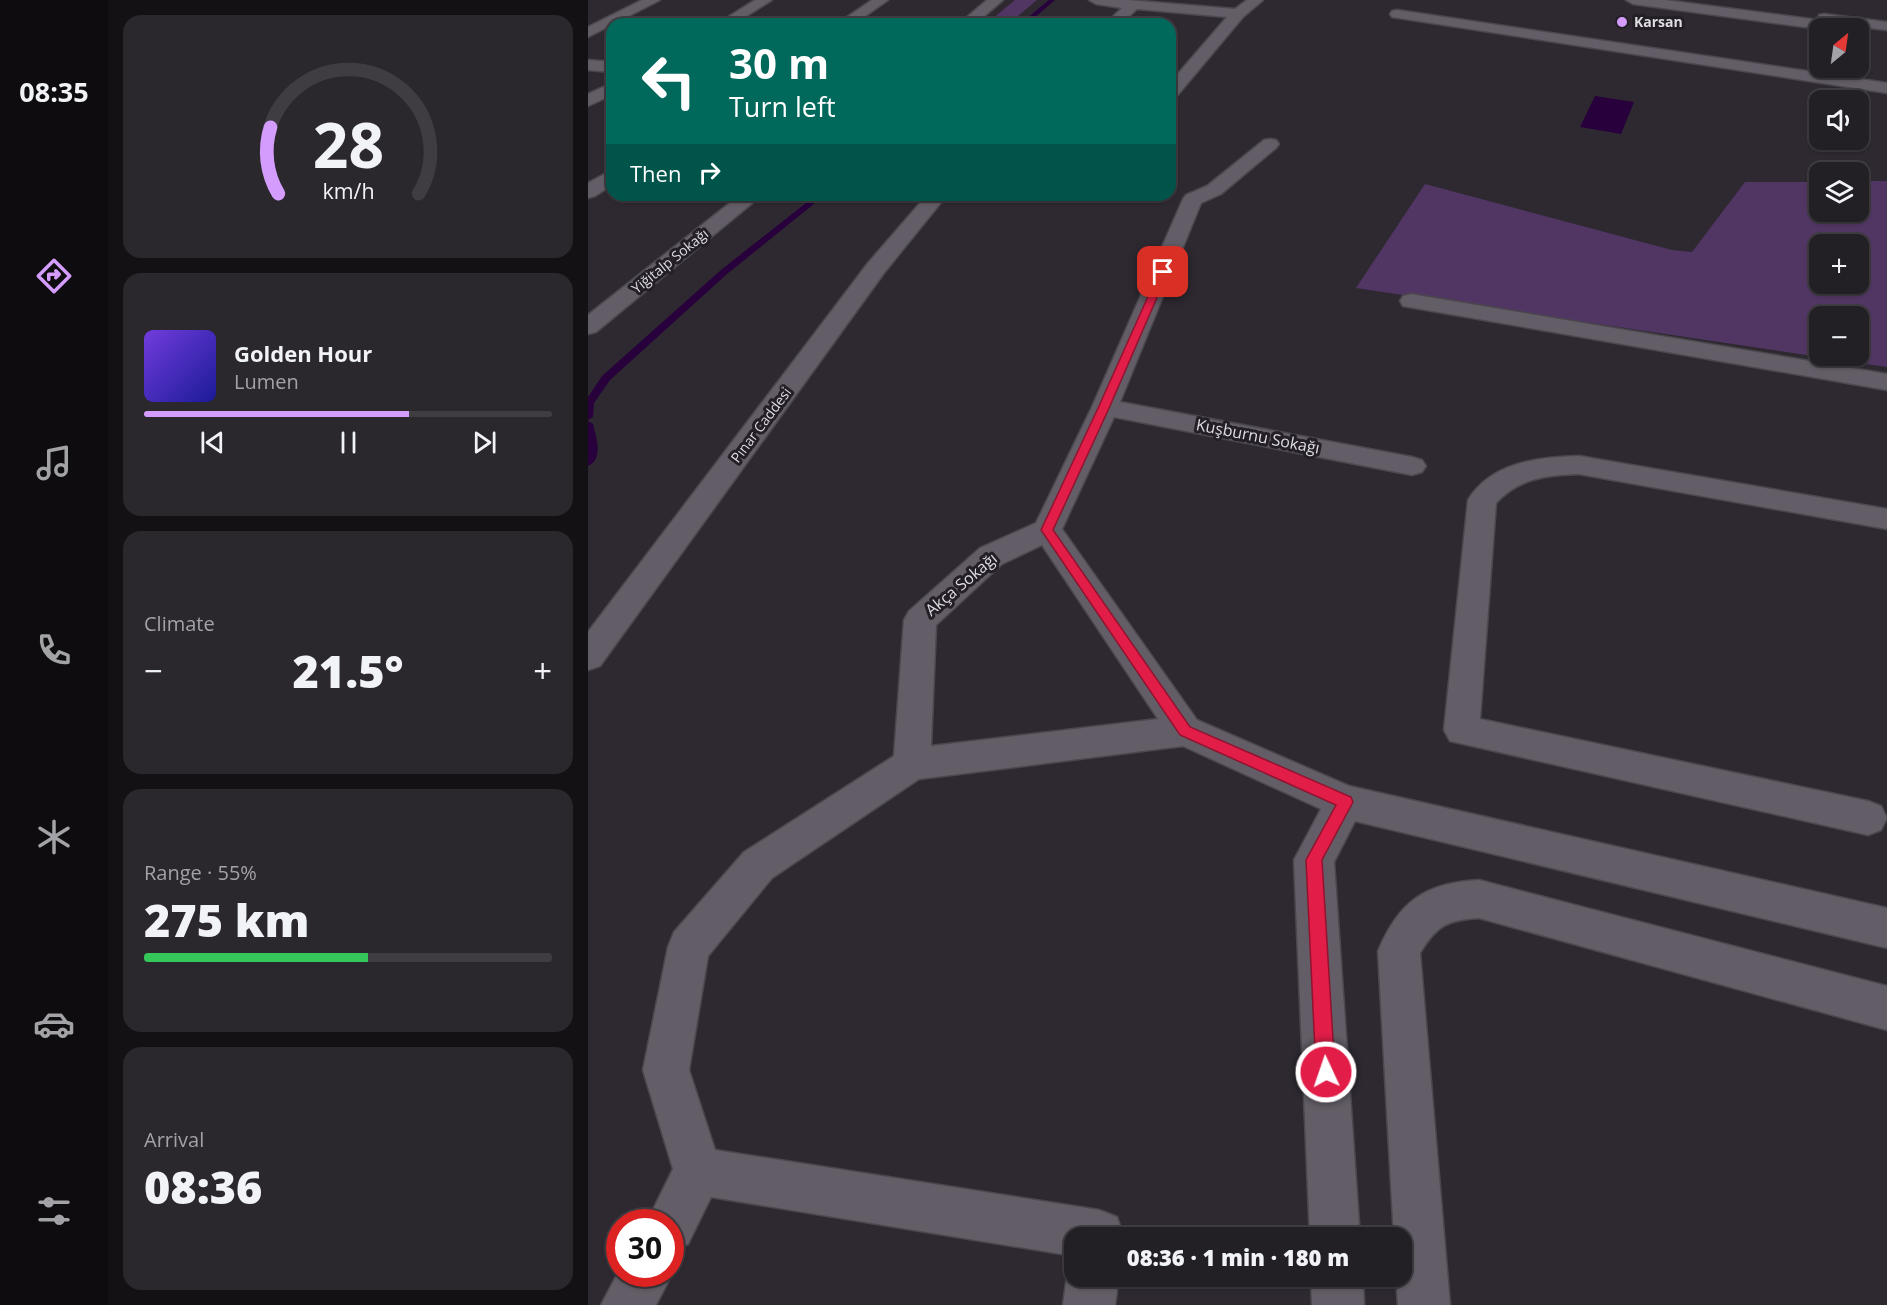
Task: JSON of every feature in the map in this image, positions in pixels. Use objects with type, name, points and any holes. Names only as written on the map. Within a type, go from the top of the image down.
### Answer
[{"type":"street","points":[[618,18],[653,0]]},
{"type":"street","points":[[734,18],[765,0]]},
{"type":"street","points":[[853,18],[881,0]]},
{"type":"street","points":[[974,18],[996,0]]},
{"type":"street","points":[[1096,0],[1238,14]]},
{"type":"street","points":[[1176,86],[1238,14],[1256,0]]},
{"type":"street","points":[[1633,0],[1809,23]]},
{"type":"street","points":[[1692,0],[1887,26]]},
{"type":"street","points":[[1119,18],[1134,5]]},
{"type":"street","points":[[1397,14],[1887,88]]},
{"type":"street","points":[[588,33],[606,24]]},
{"type":"street","points":[[1869,32],[1887,34]]},
{"type":"street","points":[[588,65],[606,66]]},
{"type":"street","points":[[588,101],[606,91]]},
{"type":"street","points":[[1185,731],[1047,530],[1105,406],[1182,197],[1214,189],[1270,144]]},
{"type":"street","points":[[588,192],[606,180]]},
{"type":"street","name":"Yiğitalp Sokağı","points":[[588,327],[745,201]]},
{"type":"street","name":"Pınar Caddesi","points":[[588,657],[876,268],[932,201]]},
{"type":"street","points":[[1411,301],[1887,382]]},
{"type":"street","name":"Kuşburnu Sokağı","points":[[1105,406],[1412,466]]},
{"type":"street","points":[[1868,818],[1462,730],[1482,500],[1502,480],[1532,468],[1579,465],[1887,519]]},
{"type":"street","name":"Akça Sokağı","points":[[912,764],[920,620],[991,556],[1047,530]]},
{"type":"street","points":[[679,1209],[699,1171],[666,1070],[689,947],[758,865],[912,764],[1185,731],[1345,802],[1887,928]]},
{"type":"street","points":[[1334,1227],[1314,860],[1345,802]]},
{"type":"street","points":[[1424,1305],[1399,951],[1408,930],[1423,914],[1443,903],[1479,899],[1887,1008]]},
{"type":"street","points":[[699,1171],[1064,1229]]},
{"type":"street","points":[[627,1305],[638,1287]]},
{"type":"street","points":[[1089,1305],[1091,1287]]},
{"type":"street","points":[[1337,1287],[1338,1305]]},
{"type":"shaded area","points":[[1015,0],[1037,0],[1015,18],[993,18]]},
{"type":"shaded area","points":[[1595,96],[1634,102],[1621,134],[1580,127]]},
{"type":"shaded area","points":[[1869,181],[1887,181],[1887,367],[1869,364],[1869,306],[1809,306],[1809,355],[1356,288],[1425,184],[1672,250],[1692,252],[1745,182],[1809,182],[1809,222],[1869,222]]},
{"type":"waterway","points":[[1030,18],[1052,0]]},
{"type":"waterway","points":[[588,417],[589,403],[606,378],[724,272],[813,201]]},
{"type":"waterway","points":[[588,424],[593,448],[588,462]]},
{"type":"place","name":"Karsan","points":[[1622,22]]},
{"type":"route","points":[[1163,272],[1105,406],[1047,530],[1185,731],[1345,802],[1314,860],[1326,1072]]}]
